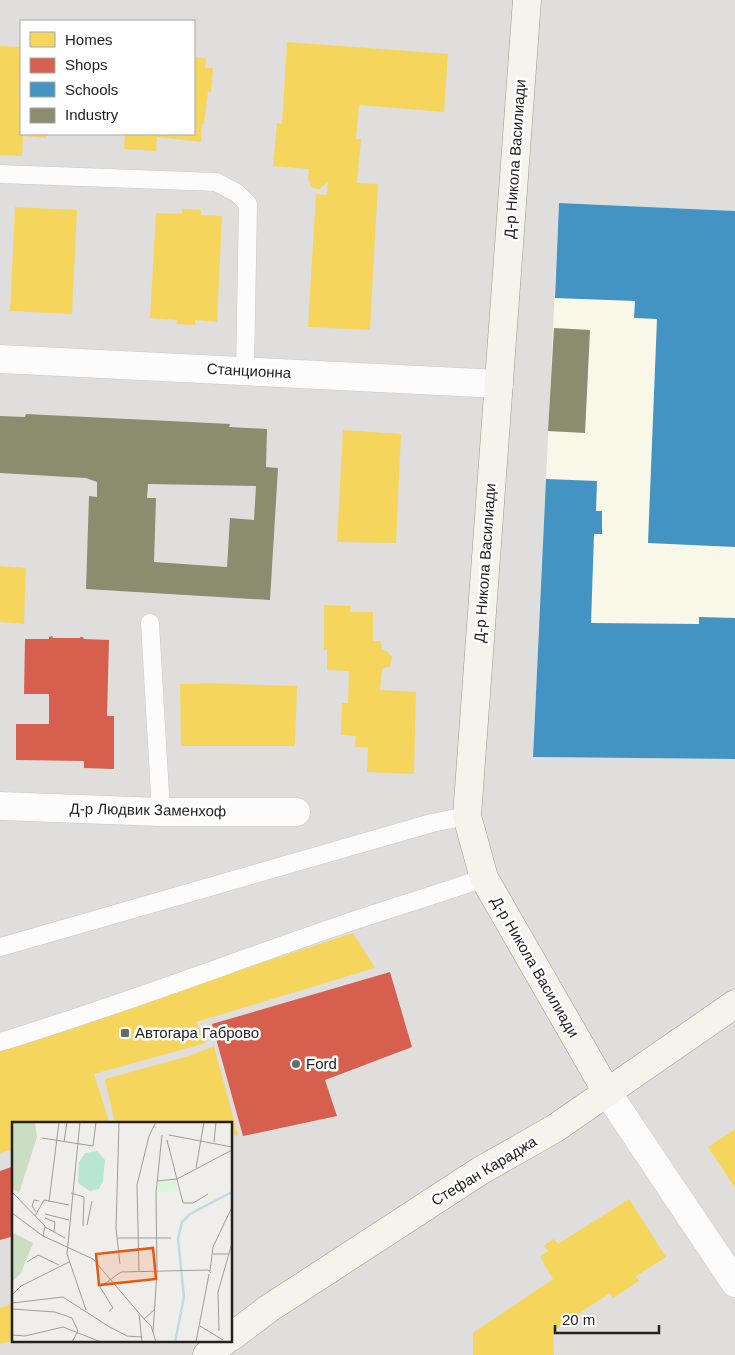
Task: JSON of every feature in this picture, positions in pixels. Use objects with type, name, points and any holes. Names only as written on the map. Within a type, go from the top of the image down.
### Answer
[{"type":"street","name":"Д-р Никола Василиади","points":[[527,0],[467,816],[484,878],[607,1092]]},
{"type":"street","name":"Станционна","points":[[0,359],[499,384]]},
{"type":"street","name":"Д-р Людвик Заменхоф","points":[[0,806],[160,812],[296,812]]},
{"type":"street","name":"Стефан Караджа","points":[[232,1335],[292,1293],[480,1171],[554,1129],[735,1004]]},
{"type":"street","points":[[607,1092],[735,1283]]},
{"type":"street","points":[[207,1355],[224,1342]]},
{"type":"lane","points":[[0,174],[216,182],[237,193],[248,204],[245,371]]},
{"type":"lane","points":[[150,623],[160,812]]},
{"type":"lane","points":[[0,948],[432,823],[467,816]]},
{"type":"lane","points":[[0,1042],[74,1020],[345,924],[484,878]]},
{"type":"shaded area","points":[[0,0],[735,0],[735,1355],[0,1355]]},
{"type":"shaded area","points":[[559,203],[735,211],[735,759],[533,757]]},
{"type":"building: Homes","points":[[287,42],[448,54],[444,112],[359,105],[356,139],[361,139],[357,183],[378,184],[370,330],[308,327],[316,194],[327,195],[328,181],[320,189],[312,188],[308,179],[309,169],[273,166],[277,123],[282,124]]},
{"type":"building: Homes","points":[[0,46],[20,47],[20,135],[47,135],[46,138],[23,136],[22,156],[0,155]]},
{"type":"building: Homes","points":[[195,57],[206,58],[205,68],[213,68],[211,92],[208,92],[204,124],[202,124],[201,142],[157,137],[156,151],[124,149],[125,135],[195,135]]},
{"type":"building: Homes","points":[[15,207],[77,210],[72,314],[10,311]]},
{"type":"building: Homes","points":[[182,209],[201,210],[201,215],[222,216],[217,322],[195,320],[195,325],[176,324],[177,320],[150,318],[156,213],[182,214]]},
{"type":"building: Homes","points":[[343,430],[401,434],[396,543],[337,542]]},
{"type":"building: Homes","points":[[0,566],[26,568],[24,624],[0,622]]},
{"type":"building: Homes","points":[[324,605],[351,606],[350,612],[373,612],[373,641],[381,641],[382,650],[387,651],[392,657],[390,666],[382,669],[380,690],[416,692],[414,774],[367,772],[368,747],[355,747],[356,736],[341,735],[342,703],[348,703],[349,671],[327,670],[327,650],[324,650]]},
{"type":"building: Homes","points":[[180,684],[297,686],[295,746],[181,746]]},
{"type":"building: Homes","name":"Автогара Габрово","points":[[353,933],[375,968],[196,1022],[206,1043],[94,1074],[109,1122],[12,1122],[12,1150],[0,1153],[0,1049]]},
{"type":"building: Homes","points":[[214,1046],[238,1135],[232,1137],[232,1122],[115,1122],[105,1079],[189,1056]]},
{"type":"building: Homes","points":[[735,1129],[735,1188],[708,1147]]},
{"type":"building: Homes","points":[[629,1199],[666,1257],[636,1276],[639,1281],[613,1298],[610,1293],[553,1331],[554,1355],[473,1355],[473,1333],[553,1279],[540,1257],[548,1251],[544,1246],[554,1239],[558,1244]]},
{"type":"building: Homes","points":[[12,1304],[12,1341],[0,1344],[0,1308]]},
{"type":"building: Shops","points":[[52,636],[53,638],[83,637],[84,639],[109,640],[107,716],[114,716],[114,769],[84,768],[84,761],[16,760],[16,724],[49,724],[49,694],[24,694],[25,639],[49,639]]},
{"type":"building: Shops","name":"Ford","points":[[390,972],[412,1047],[325,1080],[337,1116],[243,1136],[212,1024]]},
{"type":"building: Shops","points":[[12,1167],[12,1237],[0,1240],[0,1171]]},
{"type":"building: Schools","points":[[559,203],[735,211],[735,547],[648,543],[657,319],[634,318],[635,301],[555,298]]},
{"type":"building: Schools","points":[[546,479],[597,481],[596,511],[602,511],[602,534],[594,534],[591,623],[699,624],[699,617],[735,618],[735,759],[533,757]]},
{"type":"building: Industry","points":[[554,328],[590,330],[585,433],[548,431]]},
{"type":"building: Industry","points":[[26,414],[230,424],[229,427],[267,429],[266,467],[278,468],[270,600],[86,589],[89,496],[97,497],[97,482],[86,478],[0,473],[0,416],[25,417]],"holes":[[[148,484],[256,486],[254,520],[230,518],[227,567],[154,562],[156,498],[147,498]]]},
{"type":"place","name":"Автогара Габрово","points":[[125,1033]]},
{"type":"place","name":"Ford","points":[[296,1064]]}]
